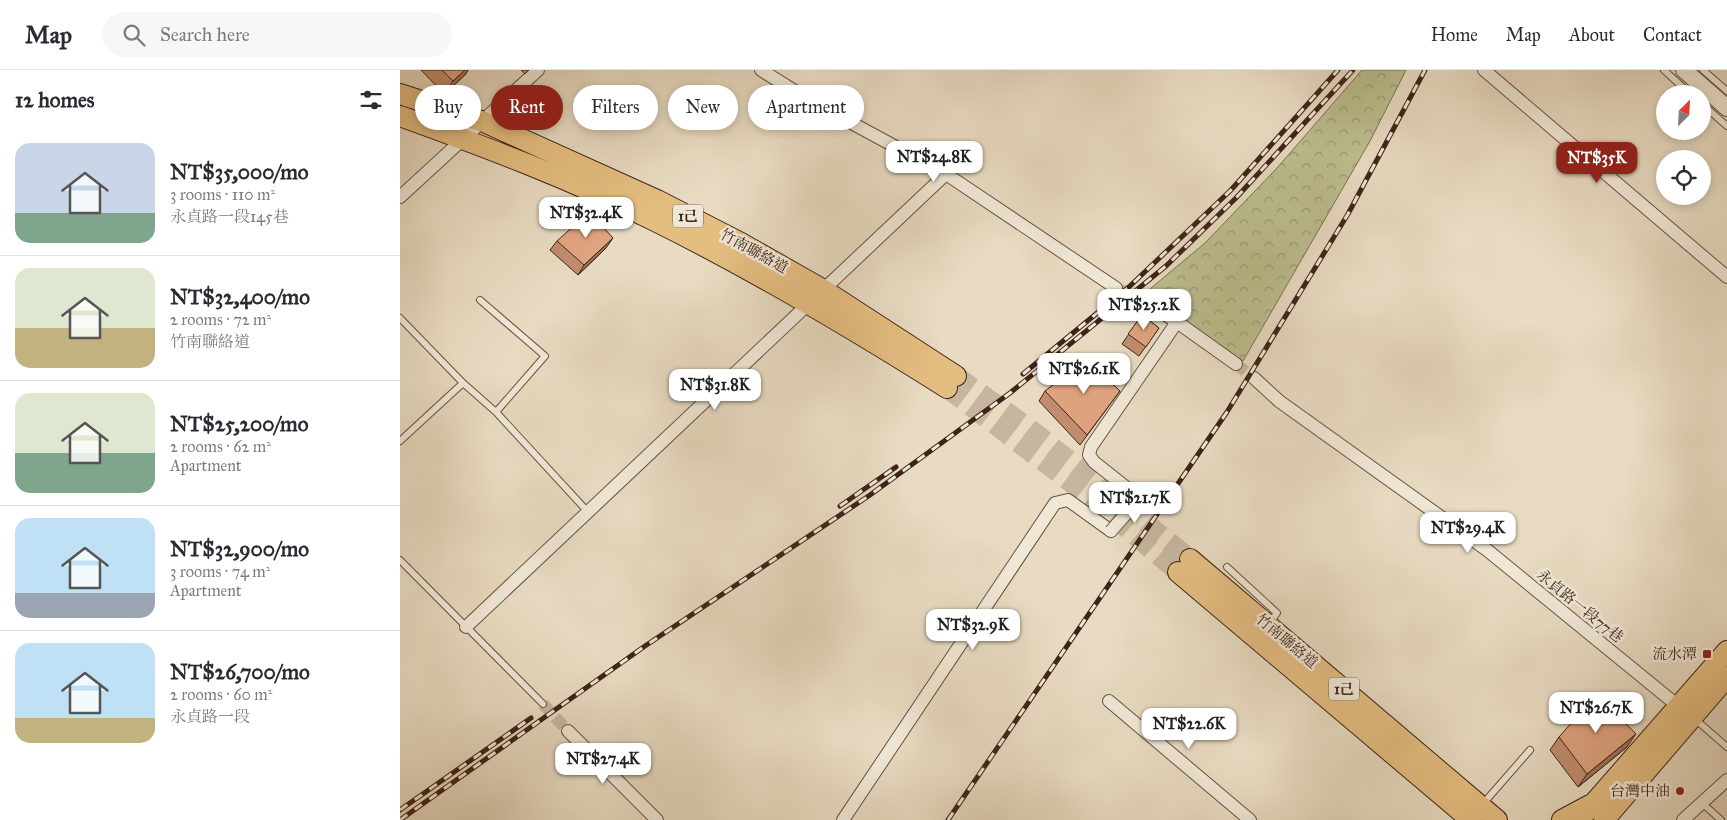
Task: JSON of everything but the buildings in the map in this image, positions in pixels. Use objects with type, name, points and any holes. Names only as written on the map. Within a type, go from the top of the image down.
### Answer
[{"type":"main road","name":"竹南聯絡道","points":[[400,94],[484,122],[657,200],[741,243],[822,289],[952,382],[654,220],[462,138],[400,116]]},
{"type":"main road","name":"竹南聯絡道","points":[[1184,566],[1268,625],[1485,815],[1450,802],[1184,566]]},
{"type":"main road","points":[[1604,820],[1686,711],[1727,650]]},
{"type":"main road","points":[[1579,820],[1686,711],[1727,677]]},
{"type":"main road","points":[[1562,820],[1598,800]]},
{"type":"main road","points":[[1450,802],[1464,820]]},
{"type":"main road","points":[[1485,815],[1515,820]]},
{"type":"street","points":[[400,197],[462,138],[484,122],[538,70]]},
{"type":"street","points":[[761,70],[810,100],[946,174],[1116,288]]},
{"type":"street","points":[[1484,70],[1727,277]]},
{"type":"street","points":[[1684,70],[1727,108]]},
{"type":"street","points":[[466,627],[946,174]]},
{"type":"street","points":[[1142,300],[1177,322],[1236,364]]},
{"type":"street","points":[[843,820],[1055,503],[1068,500],[1111,531],[1138,500],[1137,496],[1094,462],[1089,455],[1091,447],[1177,322]]},
{"type":"street","name":"永貞路一段77巷","points":[[1254,378],[1279,402],[1487,550],[1686,711]]},
{"type":"street","points":[[1109,701],[1250,820]]},
{"type":"street","points":[[568,731],[657,820]]},
{"type":"street","points":[[1683,820],[1727,780]]},
{"type":"lane","points":[[1664,70],[1680,85]]},
{"type":"lane","points":[[1703,70],[1727,91]]},
{"type":"lane","points":[[1711,112],[1727,126]]},
{"type":"lane","points":[[480,300],[545,356],[496,412]]},
{"type":"lane","points":[[400,318],[463,383],[496,412],[588,512]]},
{"type":"lane","points":[[400,441],[463,383]]},
{"type":"lane","points":[[400,560],[543,704]]},
{"type":"lane","points":[[1227,567],[1277,613],[1268,625]]},
{"type":"lane","points":[[1686,711],[1727,748]]},
{"type":"lane","points":[[1485,815],[1530,750]]},
{"type":"lane","points":[[1702,803],[1721,820]]},
{"type":"green space","points":[[1362,70],[1406,70],[1370,141],[1243,361],[1144,294],[1205,243],[1277,168]]},
{"type":"tunnel","points":[[1116,288],[1142,300]]},
{"type":"tunnel","points":[[1236,364],[1254,378]]},
{"type":"tunnel","points":[[956,376],[1029,428],[1190,559]]},
{"type":"tunnel","points":[[947,388],[1090,497],[1178,572]]},
{"type":"tunnel","points":[[543,704],[568,731]]},
{"type":"railway","points":[[1023,374],[1130,286],[1231,190],[1338,70]]},
{"type":"railway","points":[[400,820],[645,646],[870,495],[1010,393],[1166,266],[1236,198],[1353,70]]},
{"type":"railway","points":[[948,820],[1227,412],[1348,214],[1425,70]]},
{"type":"railway","points":[[840,506],[896,467]]},
{"type":"railway","points":[[400,810],[531,718]]},
{"type":"place","name":"流水潭","points":[[1707,654]]},
{"type":"place","name":"台灣中油","points":[[1680,791]]}]
